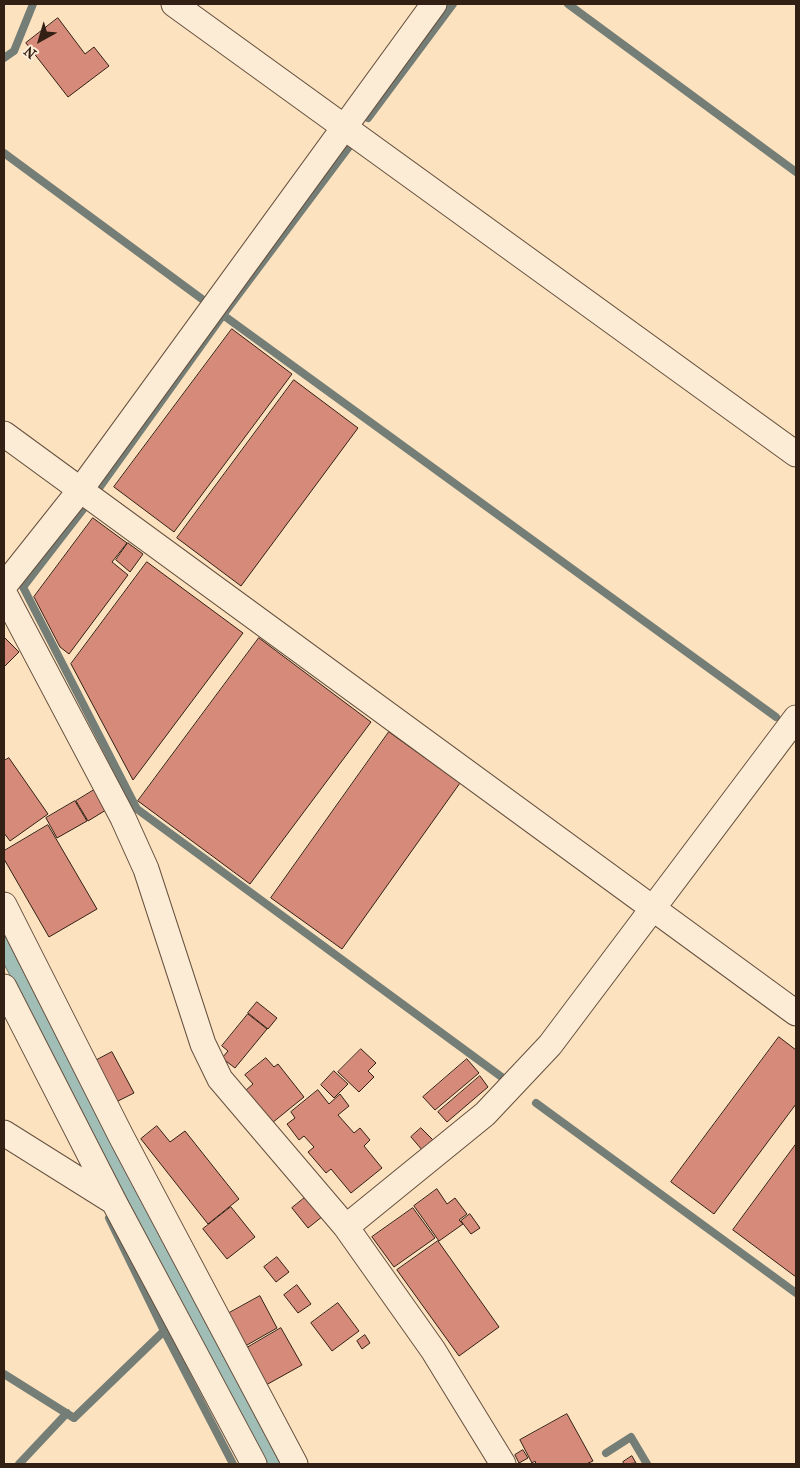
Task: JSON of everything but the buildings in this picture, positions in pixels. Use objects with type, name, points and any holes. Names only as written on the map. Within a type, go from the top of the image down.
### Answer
[{"type":"street","points":[[174,4],[796,454]]},
{"type":"street","points":[[4,586],[81,489],[434,4]]},
{"type":"street","points":[[4,434],[796,1012]]},
{"type":"street","points":[[4,593],[118,809],[146,869],[203,1044],[220,1079],[346,1227],[433,1350],[503,1464]]},
{"type":"street","points":[[346,1227],[485,1114],[550,1045],[796,718]]},
{"type":"street","points":[[4,906],[122,1138],[295,1464]]},
{"type":"street","points":[[4,987],[114,1202],[254,1464]]},
{"type":"street","points":[[4,1133],[114,1202]]},
{"type":"water","points":[[4,926],[200,1312],[281,1464],[266,1464],[4,964]]},
{"type":"waterway","points":[[4,58],[14,51],[33,4]]},
{"type":"waterway","points":[[368,118],[453,4]]},
{"type":"waterway","points":[[568,4],[796,172]]},
{"type":"waterway","points":[[97,491],[223,315],[351,144]]},
{"type":"waterway","points":[[4,153],[206,302]]},
{"type":"waterway","points":[[223,315],[776,717]]},
{"type":"waterway","points":[[84,508],[23,587],[137,809],[503,1078]]},
{"type":"waterway","points":[[536,1103],[796,1293]]},
{"type":"waterway","points":[[109,1218],[164,1331],[233,1464]]},
{"type":"waterway","points":[[4,1374],[74,1418],[164,1331]]},
{"type":"waterway","points":[[19,1464],[67,1413]]},
{"type":"waterway","points":[[606,1453],[631,1437],[647,1464]]}]
